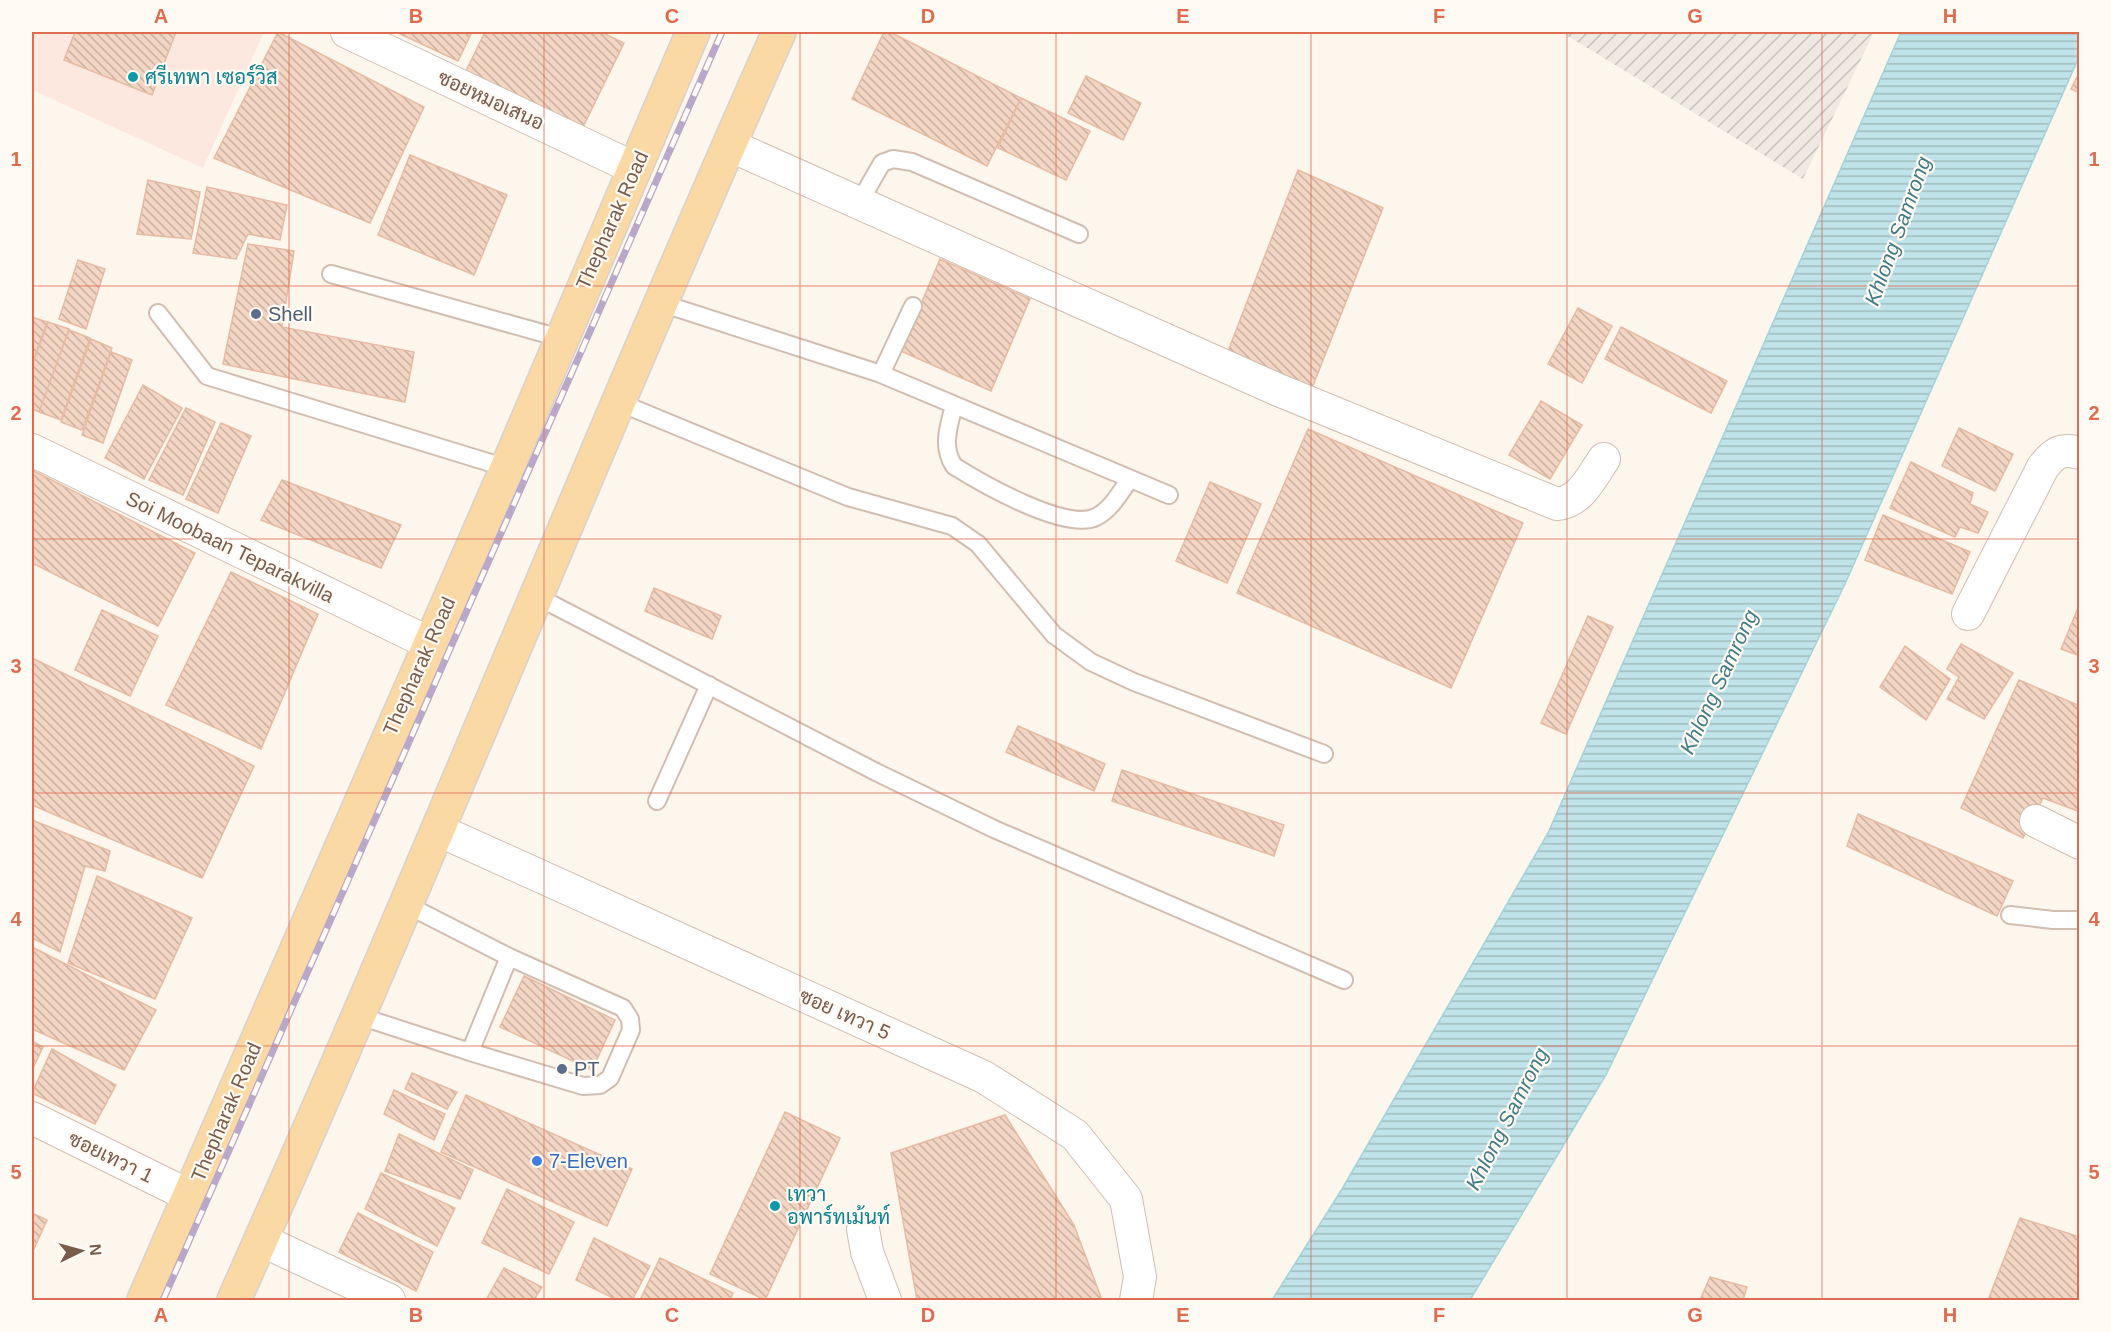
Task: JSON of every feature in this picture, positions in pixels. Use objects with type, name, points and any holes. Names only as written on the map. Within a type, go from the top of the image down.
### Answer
[{"type":"main road","name":"Thepharak Road","points":[[144,1300],[507,468],[693,32]]},
{"type":"main road","points":[[234,1300],[407,905],[618,402],[779,32]]},
{"type":"street","name":"ซอยหมอเสนอ","points":[[347,32],[634,168]]},
{"type":"street","points":[[729,145],[1276,389],[1557,504],[1570,503],[1604,459]]},
{"type":"street","name":"Soi Moobaan Teparakvilla","points":[[32,450],[429,643]]},
{"type":"street","points":[[1968,614],[2043,467],[2054,452],[2066,450],[2079,453]]},
{"type":"street","points":[[2036,821],[2079,843]]},
{"type":"street","name":"ซอย เทวา 5","points":[[438,830],[984,1077],[1075,1135],[1126,1199],[1140,1277],[1136,1300]]},
{"type":"street","name":"ซอยเทวา 1","points":[[32,1118],[190,1196]]},
{"type":"street","points":[[863,1229],[867,1252],[885,1300]]},
{"type":"street","points":[[261,1240],[389,1300]]},
{"type":"lane","points":[[859,203],[882,162],[893,159],[912,162],[1079,234]]},
{"type":"lane","points":[[331,274],[561,338]]},
{"type":"lane","points":[[661,303],[881,374],[1170,495]]},
{"type":"lane","points":[[881,374],[913,306]]},
{"type":"lane","points":[[158,313],[207,376],[507,468]]},
{"type":"lane","points":[[618,402],[848,497],[952,526],[978,544],[1054,635],[1091,662],[1134,682],[1324,754]]},
{"type":"lane","points":[[954,405],[946,437],[947,451],[954,466],[1058,517],[1081,520],[1096,517],[1112,504],[1130,479]]},
{"type":"lane","points":[[536,596],[876,771],[994,828],[1344,980]]},
{"type":"lane","points":[[657,801],[710,685]]},
{"type":"lane","points":[[359,1016],[584,1086],[600,1085],[610,1078],[631,1030],[630,1019],[623,1008],[509,957],[407,905]]},
{"type":"lane","points":[[2010,915],[2053,920],[2079,920]]},
{"type":"lane","points":[[470,1052],[509,957]]},
{"type":"shaded area","points":[[32,32],[264,32],[203,168],[32,90]]},
{"type":"shaded area","points":[[1561,32],[1874,32],[1803,179]]},
{"type":"water","name":"Khlong Samrong","points":[[1901,32],[2079,32],[2079,57],[1845,584],[1606,1075],[1470,1300],[1272,1300],[1342,1189],[1548,833]]},
{"type":"building","name":"ศรีเทพา เซอร์วิส","points":[[75,32],[176,32],[152,95],[64,60]]},
{"type":"building","points":[[278,32],[424,107],[370,223],[214,158]]},
{"type":"building","points":[[396,32],[472,32],[458,61]]},
{"type":"building","points":[[485,32],[601,32],[624,43],[581,131],[464,75]]},
{"type":"building","points":[[884,32],[890,32],[1021,98],[987,166],[852,99]]},
{"type":"building","points":[[2080,71],[2080,93],[2071,89]]},
{"type":"building","points":[[1086,76],[1141,103],[1123,140],[1068,113]]},
{"type":"building","points":[[1021,98],[1090,131],[1066,180],[998,148]]},
{"type":"building","points":[[410,155],[507,195],[474,275],[378,235]]},
{"type":"building","points":[[1298,170],[1383,208],[1312,388],[1228,351]]},
{"type":"building","points":[[148,180],[200,192],[191,239],[137,234]]},
{"type":"building","points":[[207,187],[287,205],[280,240],[248,234],[236,259],[193,253]]},
{"type":"building","points":[[248,244],[294,251],[282,327],[414,352],[405,402],[223,364]]},
{"type":"building","points":[[940,259],[1030,299],[991,391],[901,351]]},
{"type":"building","points":[[78,260],[105,269],[86,329],[59,319]]},
{"type":"building","points":[[1578,308],[1612,326],[1582,383],[1548,364]]},
{"type":"building","points":[[32,317],[47,322],[32,364]]},
{"type":"building","points":[[48,322],[69,329],[39,412],[32,409],[32,366]]},
{"type":"building","points":[[1621,327],[1727,381],[1711,413],[1605,359]]},
{"type":"building","points":[[69,330],[90,338],[61,420],[39,412]]},
{"type":"building","points":[[91,339],[112,348],[82,430],[61,422]]},
{"type":"building","points":[[111,352],[132,360],[103,443],[82,435]]},
{"type":"building","points":[[143,385],[182,408],[144,479],[105,458]]},
{"type":"building","points":[[1541,401],[1582,425],[1550,479],[1509,455]]},
{"type":"building","points":[[186,408],[215,422],[183,495],[149,480]]},
{"type":"building","points":[[221,423],[251,436],[218,513],[186,499]]},
{"type":"building","points":[[1959,428],[2013,454],[1995,491],[1942,466]]},
{"type":"building","points":[[1308,429],[1523,523],[1451,688],[1237,593]]},
{"type":"building","points":[[1911,462],[1973,493],[1970,504],[1988,512],[1978,533],[1960,527],[1955,537],[1890,508]]},
{"type":"building","points":[[32,470],[195,553],[158,626],[32,563]]},
{"type":"building","points":[[282,480],[401,525],[381,568],[261,520]]},
{"type":"building","points":[[1210,482],[1261,504],[1227,583],[1176,561]]},
{"type":"building","points":[[1883,515],[1970,552],[1952,594],[1865,560]]},
{"type":"building","points":[[231,572],[318,614],[261,749],[166,705]]},
{"type":"building","points":[[654,588],[721,616],[712,639],[645,611]]},
{"type":"building","points":[[2080,603],[2080,656],[2061,649]]},
{"type":"building","points":[[102,610],[158,636],[130,696],[75,670]]},
{"type":"building","points":[[1588,616],[1613,627],[1566,734],[1541,723]]},
{"type":"building","points":[[1961,644],[2013,673],[1984,719],[1947,699],[1959,677],[1947,669]]},
{"type":"building","points":[[1905,646],[1950,679],[1926,720],[1880,687]]},
{"type":"building","points":[[32,658],[254,766],[202,878],[32,805]]},
{"type":"building","points":[[2019,680],[2080,706],[2080,812],[2043,798],[2023,838],[1961,808]]},
{"type":"building","points":[[1018,726],[1105,764],[1094,791],[1006,752]]},
{"type":"building","points":[[1122,770],[1284,825],[1274,856],[1112,801]]},
{"type":"building","points":[[1858,814],[2013,881],[1997,916],[1847,846]]},
{"type":"building","points":[[32,820],[110,851],[105,871],[85,866],[60,952],[32,938]]},
{"type":"building","points":[[97,876],[192,918],[155,999],[68,963]]},
{"type":"building","points":[[32,947],[156,1010],[124,1070],[32,1029]]},
{"type":"building","points":[[524,976],[615,1020],[592,1070],[500,1027]]},
{"type":"building","points":[[32,1041],[43,1047],[32,1070]]},
{"type":"building","points":[[52,1049],[116,1085],[95,1124],[32,1093]]},
{"type":"building","points":[[412,1073],[457,1092],[447,1109],[405,1089]]},
{"type":"building","points":[[394,1090],[445,1114],[434,1140],[384,1114]]},
{"type":"building","name":"7-Eleven","points":[[466,1095],[632,1169],[607,1226],[441,1152]]},
{"type":"building","name":"เทวา อพาร์ทเม้นท์","points":[[785,1112],[840,1138],[765,1300],[710,1274]]},
{"type":"building","points":[[1005,1115],[1074,1225],[1102,1300],[917,1300],[891,1153]]},
{"type":"building","points":[[399,1134],[473,1170],[460,1199],[385,1171]]},
{"type":"building","points":[[381,1173],[455,1208],[437,1246],[365,1209]]},
{"type":"building","points":[[507,1189],[574,1222],[549,1274],[482,1243]]},
{"type":"building","points":[[32,1213],[47,1220],[32,1253]]},
{"type":"building","points":[[358,1213],[433,1252],[416,1291],[339,1252]]},
{"type":"building","points":[[2020,1218],[2080,1237],[2080,1300],[1988,1300]]},
{"type":"building","points":[[594,1238],[650,1266],[632,1300],[617,1300],[576,1280]]},
{"type":"building","points":[[660,1258],[733,1293],[730,1300],[640,1300]]},
{"type":"building","points":[[504,1268],[542,1287],[534,1300],[486,1300]]},
{"type":"building","points":[[1710,1277],[1747,1287],[1743,1300],[1700,1300]]},
{"type":"railway","points":[[163,1300],[722,32]]},
{"type":"place","name":"ศรีเทพา เซอร์วิส","points":[[133,77]]},
{"type":"place","name":"Shell","points":[[256,314]]},
{"type":"place","name":"PT","points":[[562,1069]]},
{"type":"place","name":"7-Eleven","points":[[537,1161]]},
{"type":"place","name":"เทวา อพาร์ทเม้นท์","points":[[775,1206]]}]
